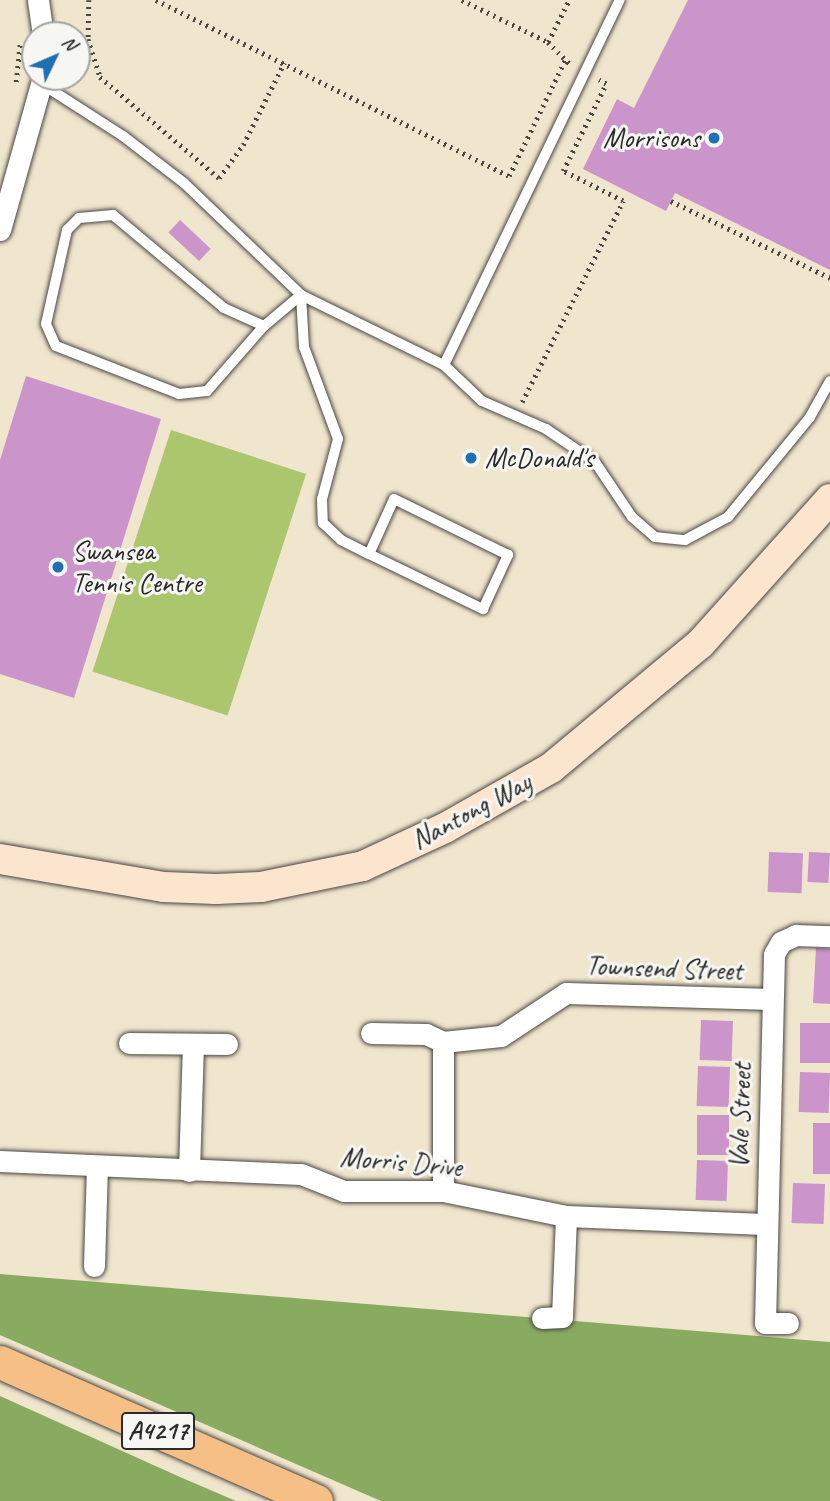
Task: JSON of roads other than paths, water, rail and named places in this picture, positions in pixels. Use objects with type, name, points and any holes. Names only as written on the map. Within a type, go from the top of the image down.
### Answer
[{"type":"main road","name":"A4217","points":[[0,1362],[316,1501]]},
{"type":"street","points":[[38,0],[41,21]]},
{"type":"street","points":[[0,230],[40,91]]},
{"type":"street","name":"Nantong Way","points":[[3,857],[164,887],[216,889],[261,887],[363,866],[446,828],[551,768],[700,644],[830,499]]},
{"type":"street","name":"Vale Street","points":[[788,1323],[765,1322],[764,1224],[774,954],[780,942],[796,935],[830,936]]},
{"type":"street","name":"Townsend Street","points":[[371,1033],[426,1034],[443,1042],[501,1036],[566,993],[772,999]]},
{"type":"street","points":[[443,1042],[443,1191]]},
{"type":"street","points":[[129,1043],[227,1044]]},
{"type":"street","points":[[188,1171],[193,1044]]},
{"type":"street","name":"Morris Drive","points":[[0,1161],[301,1174],[345,1191],[443,1191],[566,1216],[764,1224]]},
{"type":"street","points":[[94,1266],[97,1166]]},
{"type":"street","points":[[542,1318],[562,1317],[566,1216]]},
{"type":"lane","points":[[444,365],[620,0]]},
{"type":"lane","points":[[58,91],[124,136],[184,183],[301,296],[444,365],[482,401],[515,416],[595,462],[632,517],[655,537],[685,540],[728,517],[810,417],[830,381]]},
{"type":"lane","points":[[264,326],[224,308],[113,215],[79,218],[67,230],[46,324],[56,346],[178,394],[207,391],[264,326],[301,296]]},
{"type":"lane","points":[[301,296],[304,347],[338,439],[322,499],[323,523],[341,540],[369,554],[483,609],[508,555],[394,499],[369,554]]},
{"type":"place","name":"Morrisons","points":[[714,138]]},
{"type":"place","name":"McDonald's","points":[[471,458]]},
{"type":"place","name":"Swansea Tennis Centre","points":[[58,567]]}]
